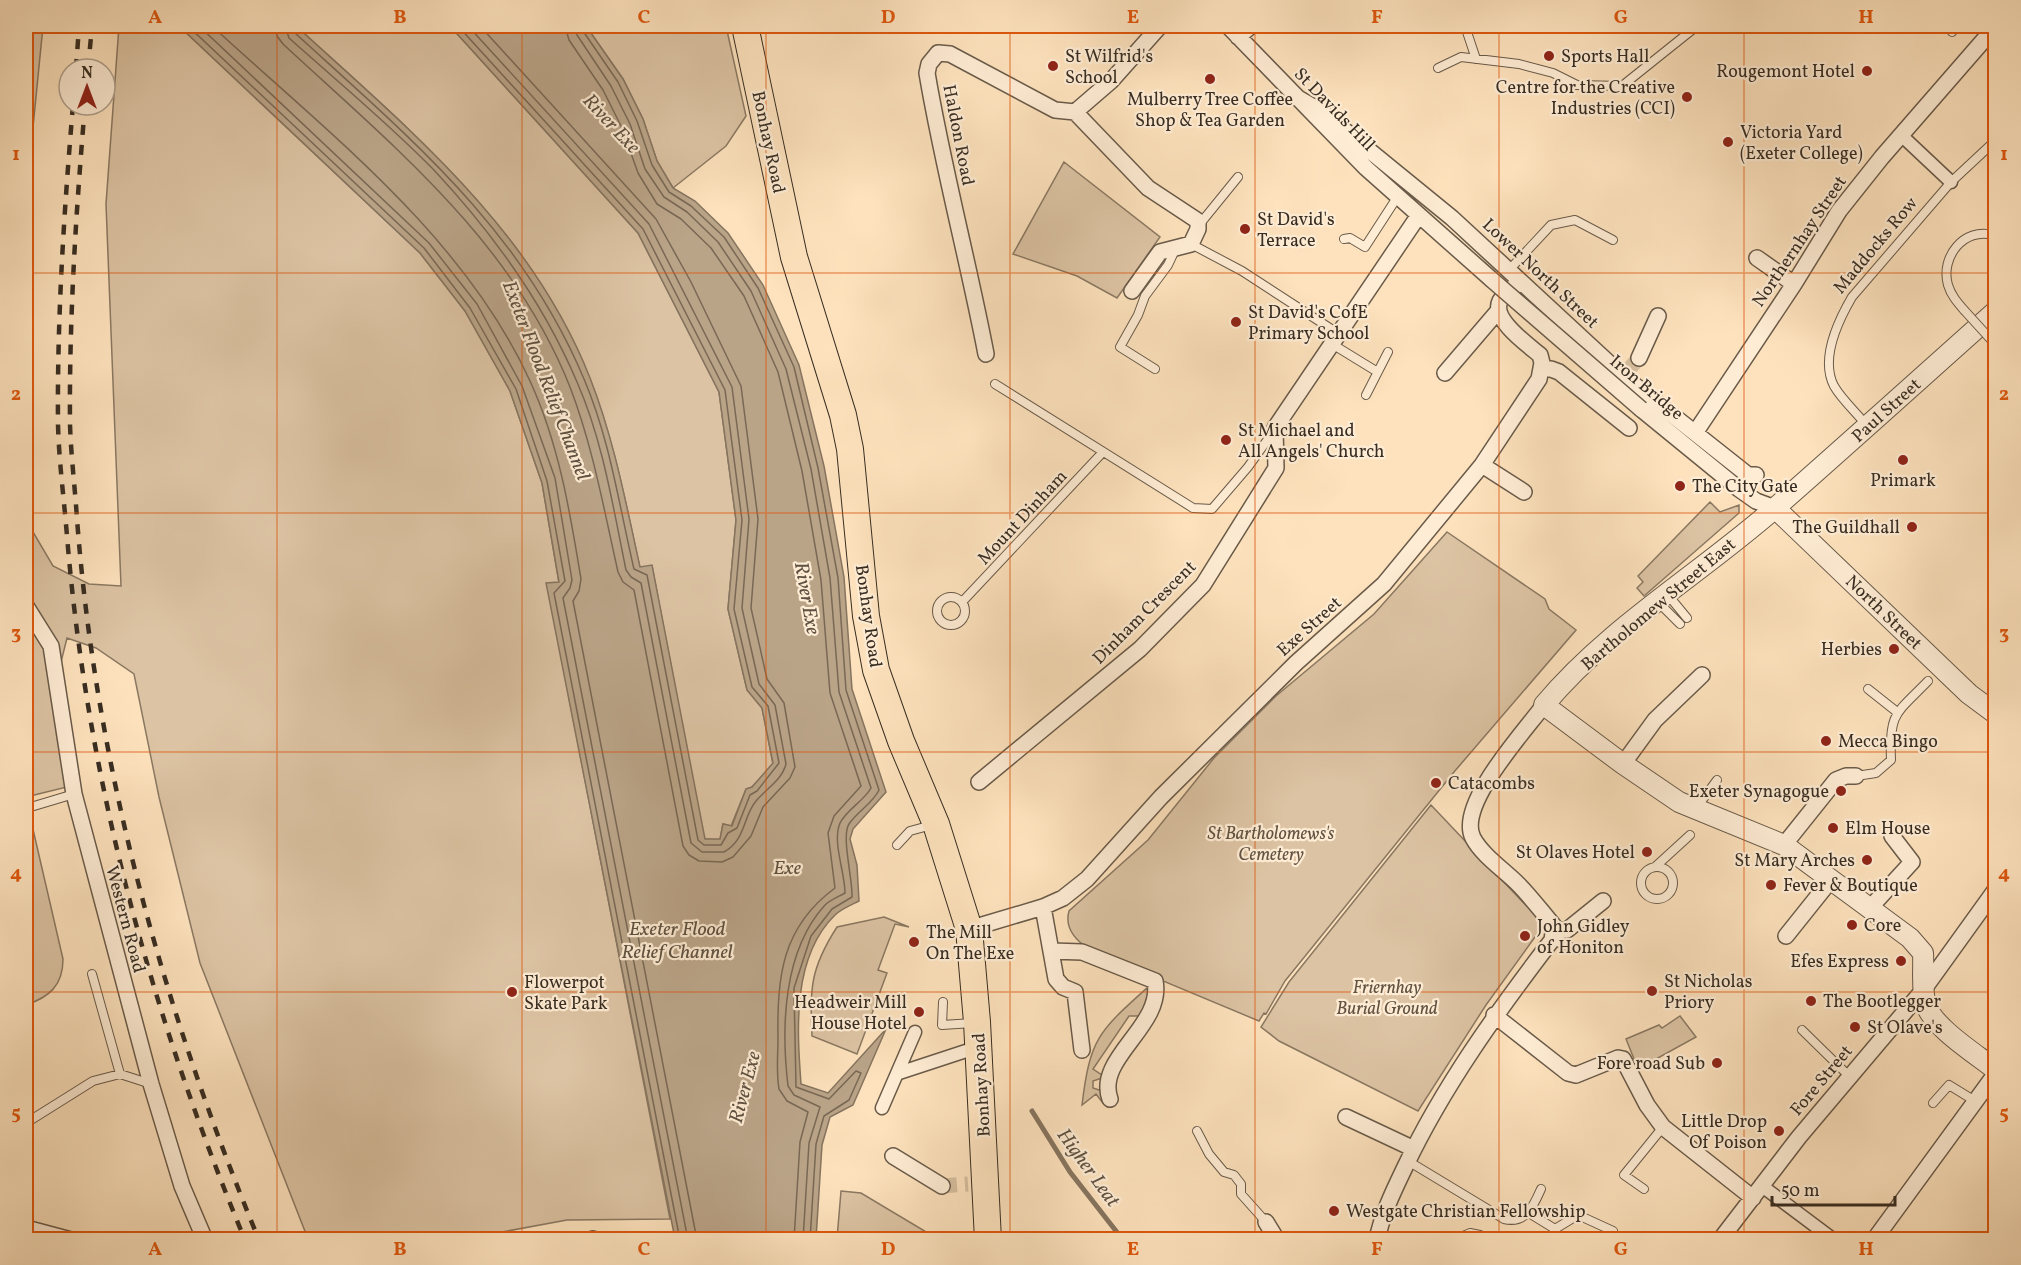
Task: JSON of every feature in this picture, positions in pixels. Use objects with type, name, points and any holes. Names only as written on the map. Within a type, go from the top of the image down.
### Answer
[{"type":"highway","name":"Bonhay Road","points":[[745,26],[794,257],[843,415],[850,449],[866,616],[876,670],[901,741],[936,824],[969,929],[978,1022],[977,1185],[988,1239]]},
{"type":"street","points":[[1132,291],[1160,252],[1176,250],[1191,244],[1199,225],[1198,221],[1148,188],[1075,112],[1111,81],[1160,26]]},
{"type":"street","points":[[1233,31],[1251,26]]},
{"type":"street","name":"Northernhay Street","points":[[1695,433],[1794,285],[1839,211],[1995,26]]},
{"type":"street","name":"St Davids Hill","points":[[1233,31],[1366,168],[1419,215]]},
{"type":"street","name":"Haldon Road","points":[[986,354],[971,276],[938,136],[927,73],[929,64],[938,53],[950,54],[1055,110],[1075,112]]},
{"type":"street","name":"Lower North Street","points":[[1298,98],[1332,119],[1515,275],[1630,368],[1695,433],[1748,475],[1756,475]]},
{"type":"street","points":[[1901,135],[1951,182]]},
{"type":"street","points":[[1275,428],[1419,215]]},
{"type":"street","name":"Iron Bridge","points":[[1419,215],[1641,409],[1739,489],[1756,501],[1775,508]]},
{"type":"street","points":[[1757,258],[1794,285]]},
{"type":"street","points":[[1445,373],[1498,311],[1500,302],[1515,275]]},
{"type":"street","points":[[1498,311],[1503,321],[1540,356],[1542,369],[1559,372],[1629,428]]},
{"type":"street","name":"Paul Street","points":[[1775,508],[1995,311]]},
{"type":"street","points":[[1630,368],[1658,316]]},
{"type":"street","name":"Exe Street","points":[[969,929],[1043,907],[1063,898],[1088,879],[1161,797],[1271,688],[1384,584],[1482,465],[1539,379],[1542,369]]},
{"type":"street","name":"Dinham Crescent","points":[[979,782],[1140,649],[1203,585],[1275,468],[1275,428]]},
{"type":"street","points":[[1482,465],[1524,492]]},
{"type":"street","name":"Bartholomew Street East","points":[[1544,705],[1588,659],[1775,508]]},
{"type":"street","name":"North Street","points":[[1775,508],[1934,675],[1995,714]]},
{"type":"street","name":"Western Road","points":[[26,606],[51,646],[74,794],[152,1084],[182,1186],[205,1239]]},
{"type":"street","points":[[1623,764],[1655,720],[1699,683]]},
{"type":"street","points":[[1377,1239],[1390,1200],[1411,1155],[1494,1015],[1553,935],[1554,926],[1520,885],[1474,841],[1469,829],[1474,808],[1483,787],[1544,705],[1623,764],[1706,818],[1774,838],[1910,938],[1923,953],[1926,1004],[1942,1026],[1995,1071],[1874,1239]]},
{"type":"street","points":[[1774,838],[1836,780],[1856,776]]},
{"type":"street","points":[[1869,909],[1912,862],[1892,836]]},
{"type":"street","points":[[1786,936],[1830,880]]},
{"type":"street","name":"Fore Street","points":[[1720,1239],[1849,1076],[1924,989],[1995,889]]},
{"type":"street","points":[[1553,935],[1567,930],[1603,901]]},
{"type":"street","points":[[1043,907],[1056,979],[1063,987],[1075,992],[1082,1050]]},
{"type":"street","points":[[1052,951],[1082,952],[1155,981],[1155,1004],[1108,1079],[1110,1100]]},
{"type":"street","points":[[1494,1015],[1568,1073],[1576,1075],[1618,1058],[1623,1059],[1647,1105],[1663,1127],[1757,1192],[1833,1239]]},
{"type":"street","points":[[882,1108],[915,1032]]},
{"type":"street","points":[[899,1072],[966,1051]]},
{"type":"street","points":[[1346,1117],[1411,1155]]},
{"type":"street","points":[[893,1156],[942,1186]]},
{"type":"street","points":[[1266,1222],[1277,1239]]},
{"type":"street","points":[[26,1228],[71,1239]]},
{"type":"lane","points":[[1465,26],[1476,59]]},
{"type":"lane","points":[[1438,68],[1461,57],[1519,64],[1553,73],[1577,84],[1622,86],[1696,26]]},
{"type":"lane","name":"Maddocks Row","points":[[1868,426],[1834,386],[1828,366],[1835,334],[1852,297],[1951,182],[1995,140]]},
{"type":"lane","points":[[1199,225],[1238,177]]},
{"type":"lane","points":[[1344,239],[1350,238],[1365,247],[1398,196]]},
{"type":"lane","points":[[1515,275],[1551,225],[1575,220],[1613,240]]},
{"type":"lane","points":[[1993,235],[1981,232],[1963,240],[1952,251],[1947,275],[1955,299],[1995,344]]},
{"type":"lane","points":[[1191,244],[1242,271],[1376,371]]},
{"type":"lane","points":[[1155,369],[1120,347],[1145,296],[1176,250]]},
{"type":"lane","points":[[1366,394],[1376,371],[1388,352]]},
{"type":"lane","points":[[995,384],[1185,504],[1206,510],[1217,504],[1248,467],[1275,428]]},
{"type":"lane","name":"Mount Dinham","points":[[962,602],[1103,452]]},
{"type":"lane","points":[[1663,599],[1687,618]]},
{"type":"lane","points":[[1663,599],[1680,624]]},
{"type":"lane","points":[[1856,776],[1876,773],[1891,760],[1890,730],[1897,712],[1934,675]]},
{"type":"lane","points":[[1868,689],[1897,712]]},
{"type":"lane","points":[[1687,804],[1703,799],[1717,780]]},
{"type":"lane","points":[[34,806],[74,794]]},
{"type":"lane","points":[[897,845],[910,831],[936,824]]},
{"type":"lane","points":[[1655,867],[1665,869],[1672,878],[1672,888],[1660,898],[1646,895],[1641,885],[1643,876],[1690,835]]},
{"type":"lane","points":[[1553,935],[1578,950]]},
{"type":"lane","points":[[92,974],[120,1074]]},
{"type":"lane","points":[[944,1002],[942,1025],[945,1027],[978,1022]]},
{"type":"lane","points":[[1802,1030],[1849,1076]]},
{"type":"lane","points":[[26,1123],[93,1081],[120,1074],[152,1084]]},
{"type":"lane","points":[[1933,1103],[1949,1085],[1975,1101]]},
{"type":"lane","points":[[1644,1189],[1624,1174],[1663,1127]]},
{"type":"lane","points":[[1197,1131],[1209,1154],[1224,1172],[1234,1175],[1241,1184],[1241,1194],[1266,1222]]},
{"type":"lane","points":[[1411,1155],[1504,1219],[1516,1220],[1529,1213],[1541,1189]]},
{"type":"lane","points":[[1529,1213],[1555,1229],[1578,1215],[1613,1232]]},
{"type":"lane","points":[[1992,1239],[1995,1231]]},
{"type":"lane","points":[[1454,1239],[1470,1233],[1480,1235]]},
{"type":"green space","points":[[26,26],[43,26],[26,198]]},
{"type":"green space","points":[[119,26],[179,26],[420,253],[465,311],[510,391],[542,483],[559,583],[547,584],[670,1219],[567,1220],[464,1239],[308,1239],[200,963],[159,797],[134,674],[96,648],[67,638],[60,666],[67,787],[26,797],[26,520],[53,566],[89,584],[121,586],[106,204],[112,117],[117,117]]},
{"type":"green space","points":[[296,26],[450,26],[638,233],[719,392],[736,520],[728,609],[747,690],[762,708],[773,764],[752,787],[746,789],[731,826],[723,824],[720,840],[704,839],[652,566],[640,568],[606,425],[590,379],[566,326],[536,276],[502,229],[464,186],[382,104]]},
{"type":"green space","points":[[586,26],[726,26],[746,116],[726,146],[673,188],[657,161],[643,119],[623,79]]},
{"type":"green space","points":[[1064,162],[1160,237],[1117,298],[1077,276],[1013,254]]},
{"type":"green space","points":[[1710,502],[1720,512],[1739,505],[1739,513],[1644,596],[1637,588],[1643,582],[1638,576]]},
{"type":"green space","name":"St Bartholomews's Cemetery","points":[[1447,532],[1545,599],[1549,609],[1576,630],[1454,772],[1285,981],[1266,1014],[1264,1013],[1259,1021],[1163,981],[1160,977],[1116,962],[1086,947],[1075,937],[1069,925],[1069,911],[1148,840],[1214,758],[1276,696],[1374,614]]},
{"type":"green space","points":[[26,799],[63,959],[60,976],[53,989],[26,1005]]},
{"type":"green space","name":"Friernhay Burial Ground","points":[[1431,805],[1538,918],[1540,930],[1486,1005],[1418,1111],[1279,1041],[1261,1027],[1289,982]]},
{"type":"green space","points":[[884,917],[909,927],[895,924],[878,970],[887,973],[857,1054],[812,1036],[811,1005],[814,979],[821,955],[837,927]]},
{"type":"green space","points":[[1147,988],[1149,1001],[1139,1016],[1129,1016],[1093,1069],[1105,1077],[1093,1081],[1093,1088],[1102,1091],[1108,1098],[1103,1103],[1096,1094],[1082,1105],[1089,1065],[1099,1038],[1117,1016]]},
{"type":"green space","points":[[1680,1016],[1696,1037],[1638,1069],[1626,1039],[1659,1025],[1662,1028]]},
{"type":"green space","points":[[841,1191],[861,1193],[938,1239],[837,1239]]},
{"type":"water","points":[[179,26],[296,26],[424,144],[502,229],[536,275],[565,325],[590,378],[613,448],[640,567],[652,565],[705,839],[720,839],[723,824],[732,826],[746,789],[752,787],[773,763],[762,708],[747,690],[728,609],[736,520],[719,392],[638,233],[450,26],[586,26],[623,79],[643,119],[657,161],[673,188],[695,201],[728,233],[763,285],[799,365],[824,466],[844,577],[852,689],[886,792],[853,829],[850,839],[857,865],[859,901],[837,913],[821,932],[804,972],[800,995],[801,1084],[828,1093],[886,1029],[853,1105],[830,1117],[822,1145],[816,1239],[675,1239],[546,583],[559,582],[542,483],[510,391],[465,311],[420,253]]},
{"type":"waterway","name":"Higher Leat","points":[[1032,1111],[1070,1172],[1123,1240]]},
{"type":"tunnel","points":[[1629,369],[1639,358]]},
{"type":"tunnel","points":[[942,1186],[968,1184]]},
{"type":"railway","points":[[77,57],[79,26]]},
{"type":"railway","points":[[89,57],[92,26]]},
{"type":"railway","points":[[1318,28],[1329,26]]},
{"type":"railway","points":[[72,117],[62,265],[58,425],[77,627],[90,717],[107,806],[128,895],[153,982],[180,1069],[245,1240]]},
{"type":"railway","points":[[84,117],[74,265],[70,425],[86,612],[100,704],[139,886],[164,976],[224,1153],[259,1240]]},
{"type":"place","name":"Sports Hall","points":[[1549,56]]},
{"type":"place","name":"St Wilfrid's School","points":[[1053,66]]},
{"type":"place","name":"Rougemont Hotel","points":[[1867,71]]},
{"type":"place","name":"Mulberry Tree Coffee Shop & Tea Garden","points":[[1210,79]]},
{"type":"place","name":"Centre for the Creative Industries (CCI)","points":[[1687,97]]},
{"type":"place","name":"Victoria Yard (Exeter College)","points":[[1728,142]]},
{"type":"place","name":"St David's Terrace","points":[[1245,229]]},
{"type":"place","name":"St David's CofE Primary School","points":[[1236,322]]},
{"type":"place","name":"St Michael and All Angels' Church","points":[[1226,440]]},
{"type":"place","name":"Primark","points":[[1903,460]]},
{"type":"place","name":"The City Gate","points":[[1680,486]]},
{"type":"place","name":"The Guildhall","points":[[1912,527]]},
{"type":"place","name":"Herbies","points":[[1894,649]]},
{"type":"place","name":"Mecca Bingo","points":[[1826,741]]},
{"type":"place","name":"Catacombs","points":[[1436,783]]},
{"type":"place","name":"Exeter Synagogue","points":[[1841,791]]},
{"type":"place","name":"Elm House","points":[[1833,828]]},
{"type":"place","name":"St Olaves Hotel","points":[[1647,852]]},
{"type":"place","name":"St Mary Arches","points":[[1867,860]]},
{"type":"place","name":"Fever & Boutique","points":[[1771,885]]},
{"type":"place","name":"Core","points":[[1852,925]]},
{"type":"place","name":"John Gidley of Honiton","points":[[1525,936]]},
{"type":"place","name":"The Mill On The Exe","points":[[914,942]]},
{"type":"place","name":"Efes Express","points":[[1901,961]]},
{"type":"place","name":"St Nicholas Priory","points":[[1652,991]]},
{"type":"place","name":"Flowerpot Skate Park","points":[[512,992]]},
{"type":"place","name":"The Bootlegger","points":[[1811,1001]]},
{"type":"place","name":"Headweir Mill House Hotel","points":[[919,1012]]},
{"type":"place","name":"St Olave's","points":[[1855,1027]]},
{"type":"place","name":"Fore road Sub","points":[[1717,1063]]},
{"type":"place","name":"Little Drop Of Poison","points":[[1779,1131]]},
{"type":"place","name":"Westgate Christian Fellowship","points":[[1334,1211]]},
{"type":"water label","name":"River Exe","points":[[612,123]]},
{"type":"water label","name":"Exeter Flood Relief Channel","points":[[547,380]]},
{"type":"water label","name":"River Exe","points":[[808,598]]},
{"type":"water label","name":"Exe","points":[[787,867]]},
{"type":"water label","name":"Exeter Flood Relief Channel","points":[[677,940]]},
{"type":"water label","name":"River Exe","points":[[744,1087]]}]
